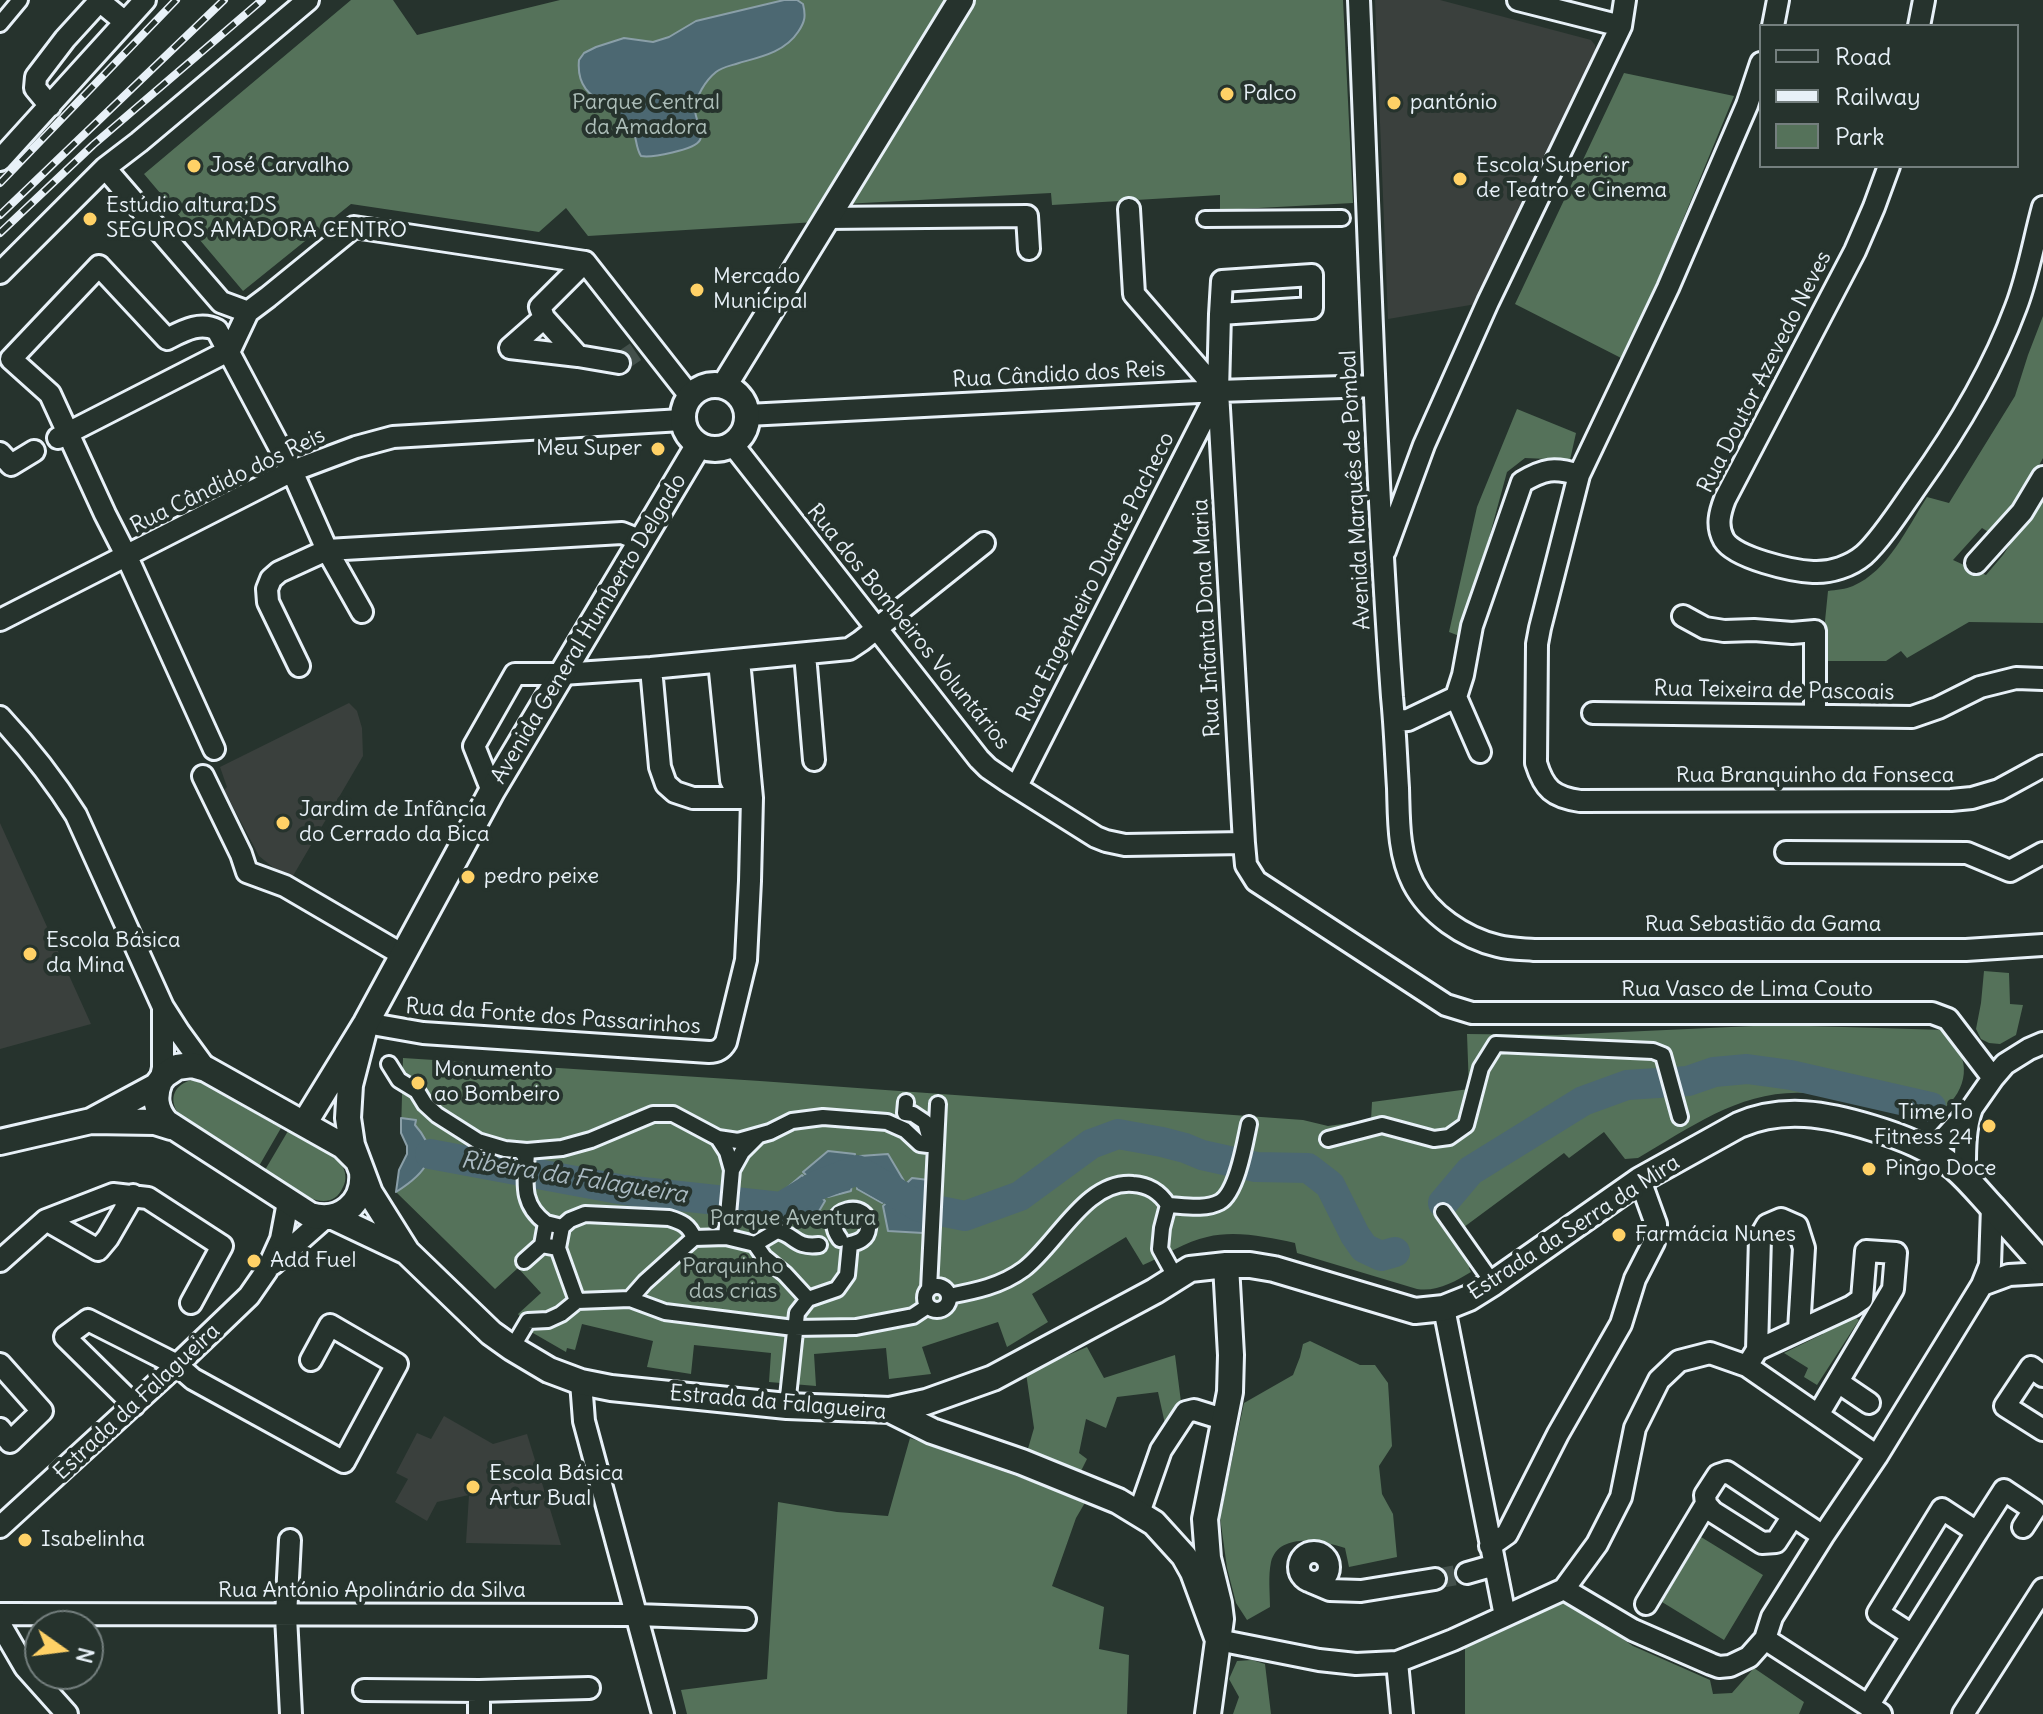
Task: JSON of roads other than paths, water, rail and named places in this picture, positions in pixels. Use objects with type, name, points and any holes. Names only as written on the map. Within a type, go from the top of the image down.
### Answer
[{"type":"street","points":[[0,24],[20,0]]},
{"type":"street","points":[[0,160],[145,0]]},
{"type":"street","points":[[0,273],[105,168],[308,0]]},
{"type":"street","points":[[724,386],[961,0]]},
{"type":"street","name":"Avenida Marquês de Pombal","points":[[1359,0],[1373,386],[1400,838],[1405,863],[1423,898],[1456,929],[1483,941]]},
{"type":"street","points":[[1518,0],[1621,26]]},
{"type":"street","points":[[1382,559],[1424,445],[1488,302],[1621,26],[1625,0]]},
{"type":"street","points":[[1773,24],[1778,0]]},
{"type":"street","points":[[1919,24],[1924,0]]},
{"type":"street","points":[[50,106],[35,88],[36,77],[65,39],[96,5],[103,4],[125,22]]},
{"type":"street","points":[[1480,752],[1456,697],[1472,626],[1522,482],[1543,470],[1568,471],[1579,475],[1674,274],[1747,105],[1759,69]]},
{"type":"street","points":[[105,168],[221,302],[248,312]]},
{"type":"street","name":"Rua Doutor Azevedo Neves","points":[[1888,168],[1855,251],[1719,514],[1724,541],[1733,550],[1764,562],[1814,572],[1844,567],[1865,554],[1896,516],[1958,426],[1984,379],[2017,306],[2043,207]]},
{"type":"street","points":[[1129,209],[1134,294],[1218,391]]},
{"type":"street","points":[[826,218],[1027,216],[1029,249]]},
{"type":"street","points":[[1205,219],[1342,218]]},
{"type":"street","points":[[62,436],[230,350],[248,312],[354,227],[585,262],[643,347],[690,396]]},
{"type":"street","points":[[578,356],[544,318],[540,307],[585,262]]},
{"type":"street","points":[[214,749],[127,557],[62,436],[50,394],[11,359],[99,266],[167,339],[195,327],[207,325],[217,330],[292,471],[327,550],[362,612]]},
{"type":"street","points":[[207,325],[213,293]]},
{"type":"street","name":"Rua Infanta Dona Maria","points":[[1220,314],[1218,391],[1244,843]]},
{"type":"street","points":[[544,318],[510,348],[619,363]]},
{"type":"street","points":[[706,386],[724,386],[740,397],[747,415],[744,432],[733,445],[715,450],[698,446],[685,430],[683,411],[690,396],[706,386]]},
{"type":"street","name":"Rua Cândido dos Reis","points":[[747,415],[1373,386]]},
{"type":"street","name":"Rua Engenheiro Duarte Pacheco","points":[[1017,786],[1218,391]]},
{"type":"street","name":"Rua Cândido dos Reis","points":[[0,620],[292,471],[356,447],[393,437],[682,420]]},
{"type":"street","name":"Rua dos Bombeiros Voluntários","points":[[733,445],[988,768],[1106,841],[1125,845],[1244,843]]},
{"type":"street","name":"Avenida General Humberto Delgado","points":[[304,1124],[366,1023],[492,791],[698,446]]},
{"type":"street","points":[[0,453],[11,465],[34,451]]},
{"type":"street","name":"Rua Branquinho da Fonseca","points":[[1579,475],[1537,644],[1536,763],[1543,783],[1560,797],[1580,801],[1951,800],[1999,790],[2043,766]]},
{"type":"street","points":[[1976,563],[2022,512],[2043,477]]},
{"type":"street","points":[[299,666],[268,602],[267,589],[271,579],[279,572],[327,550],[622,533],[642,541]]},
{"type":"street","points":[[492,791],[474,746],[515,674],[651,668],[849,649],[984,543]]},
{"type":"street","points":[[1683,616],[1705,628],[1724,631],[1815,631],[1815,715]]},
{"type":"street","points":[[805,654],[814,760]]},
{"type":"street","name":"Rua da Fonte dos Passarinhos","points":[[366,1023],[423,1033],[717,1051],[726,1042],[746,960],[750,881],[752,798],[729,661]]},
{"type":"street","points":[[651,668],[660,767],[666,784],[675,792],[693,798],[752,798]]},
{"type":"street","name":"Rua Teixeira de Pascoais","points":[[1593,713],[1912,717],[1980,687],[2016,678],[2043,679]]},
{"type":"street","points":[[1394,721],[1408,720],[1456,697]]},
{"type":"street","points":[[0,717],[21,739],[76,815],[163,1007],[206,1069]]},
{"type":"street","points":[[203,776],[247,872],[285,886],[403,955]]},
{"type":"street","name":"Rua Vasco de Lima Couto","points":[[1244,843],[1246,865],[1256,881],[1446,1005],[1472,1013],[1932,1013],[1948,1019],[1993,1078]]},
{"type":"street","points":[[1786,852],[1967,853],[2010,871],[2043,853]]},
{"type":"street","name":"Rua Sebastião da Gama","points":[[1483,941],[1534,950],[1966,950],[2043,945]]},
{"type":"street","points":[[163,1007],[163,1068],[156,1095],[157,1110],[161,1116],[171,1127],[288,1202],[310,1215],[329,1218]]},
{"type":"street","name":"Avenida General Humberto Delgado","points":[[360,1166],[349,1132],[348,1103],[366,1023]]},
{"type":"street","points":[[1932,1152],[1972,1108],[2005,1064],[2043,1043]]},
{"type":"street","points":[[1328,1139],[1382,1125],[1434,1139],[1449,1137],[1466,1125],[1481,1068],[1496,1044],[1653,1051],[1663,1055],[1680,1117]]},
{"type":"street","points":[[389,1064],[399,1080],[417,1091],[437,1115],[478,1141],[527,1154],[591,1140],[653,1114],[673,1114],[718,1138],[738,1141],[792,1121],[823,1117],[887,1122],[905,1130],[920,1144],[928,1145],[930,1140],[925,1122],[905,1113],[906,1102]]},
{"type":"street","points":[[91,1121],[150,1089],[171,1070],[192,1065],[206,1069],[343,1146],[360,1166]]},
{"type":"street","points":[[929,1289],[937,1286],[947,1292],[947,1305],[940,1310],[931,1309],[925,1298],[929,1289],[938,1104]]},
{"type":"street","points":[[1965,1178],[1965,1150],[1972,1108]]},
{"type":"street","name":"Estrada da Serra da Mira","points":[[890,1410],[939,1398],[993,1378],[1190,1269],[1250,1265],[1274,1269],[1415,1311],[1444,1308],[1469,1298],[1493,1283],[1640,1180],[1739,1125],[1776,1115],[1805,1113],[1843,1119],[1900,1137],[1932,1152],[1965,1178],[2043,1264]]},
{"type":"street","points":[[0,1142],[91,1121],[155,1122],[171,1127]]},
{"type":"street","points":[[1168,1205],[1202,1207],[1222,1201],[1237,1175],[1249,1124]]},
{"type":"street","points":[[732,1170],[742,1152],[758,1136]]},
{"type":"street","points":[[718,1138],[727,1152],[732,1170],[726,1237]]},
{"type":"street","points":[[527,1154],[527,1200],[538,1218],[562,1227]]},
{"type":"street","name":"Estrada da Falagueira","points":[[267,1270],[329,1218],[347,1211],[357,1199],[362,1185],[360,1166]]},
{"type":"street","name":"Estrada da Falagueira","points":[[360,1166],[370,1193],[407,1252],[491,1333],[549,1370],[581,1382],[636,1391],[787,1406],[890,1410],[932,1431],[1070,1480],[1139,1513],[1198,1560],[1218,1640],[1208,1714]]},
{"type":"street","points":[[1467,1573],[1493,1556],[1507,1534],[1558,1434],[1621,1324],[1635,1279],[1656,1233],[1656,1224],[1640,1180]]},
{"type":"street","points":[[949,1296],[988,1288],[1024,1269],[1101,1191],[1115,1185],[1137,1184],[1161,1194],[1168,1205],[1160,1249],[1176,1278]]},
{"type":"street","points":[[0,1261],[46,1220],[113,1194],[148,1198],[222,1246],[191,1303]]},
{"type":"street","points":[[46,1220],[98,1250],[133,1195]]},
{"type":"street","name":"Estrada da Falagueira","points":[[1,1524],[240,1306],[267,1270],[284,1229],[288,1202]]},
{"type":"street","points":[[1564,1589],[1633,1630],[1719,1667],[1730,1666],[1749,1657],[1765,1639],[1772,1617],[1877,1456],[1982,1285],[1990,1265],[1992,1207]]},
{"type":"street","points":[[787,1406],[797,1313],[808,1299],[837,1289],[847,1275],[850,1244],[861,1241],[868,1232],[868,1221],[861,1212],[850,1209],[840,1213],[834,1223],[840,1239]]},
{"type":"street","points":[[1443,1212],[1493,1283]]},
{"type":"street","points":[[577,1301],[558,1248],[562,1227],[570,1220],[585,1214],[669,1218],[690,1228],[694,1238]]},
{"type":"street","name":"Estrada da Falagueira","points":[[329,1218],[407,1252]]},
{"type":"street","points":[[1752,1358],[1760,1237],[1767,1225],[1781,1219],[1797,1226],[1804,1248],[1799,1330]]},
{"type":"street","points":[[524,1261],[542,1245],[546,1223]]},
{"type":"street","points":[[755,1244],[777,1231],[787,1233],[796,1243],[819,1245]]},
{"type":"street","points":[[630,1299],[694,1238],[726,1237],[755,1244],[764,1257],[808,1299]]},
{"type":"street","points":[[542,1245],[558,1248]]},
{"type":"street","points":[[1752,1358],[1799,1330],[1862,1299],[1866,1251],[1896,1253],[1893,1289],[1818,1415]]},
{"type":"street","points":[[1198,1560],[1230,1392],[1226,1265]]},
{"type":"street","points":[[1982,1285],[2009,1275],[2043,1273]]},
{"type":"street","points":[[512,1348],[528,1321],[548,1320],[577,1301],[630,1299],[665,1312],[794,1328],[856,1327],[913,1316],[928,1306]]},
{"type":"street","points":[[1444,1308],[1505,1616]]},
{"type":"street","points":[[134,1405],[65,1337],[88,1320],[177,1365],[193,1379],[344,1462],[397,1364],[330,1325],[311,1360]]},
{"type":"street","points":[[1218,1640],[1319,1660],[1356,1664],[1397,1662],[1564,1589],[1597,1544],[1621,1497],[1635,1428],[1659,1380],[1679,1361],[1710,1353],[1752,1358],[1818,1415],[1877,1456]]},
{"type":"street","points":[[0,1364],[42,1411],[10,1442],[0,1429]]},
{"type":"street","points":[[2043,1376],[2031,1367],[2005,1406],[2043,1430]]},
{"type":"street","points":[[581,1382],[584,1421],[663,1714]]},
{"type":"street","points":[[1838,1382],[1869,1403]]},
{"type":"street","points":[[1139,1513],[1161,1450],[1186,1412],[1194,1410],[1226,1420]]},
{"type":"street","points":[[1793,1516],[1776,1542],[1762,1543],[1713,1512],[1706,1504],[1705,1495],[1718,1475],[1727,1472],[1793,1516],[1823,1536]]},
{"type":"street","points":[[1765,1639],[1874,1710],[1912,1635],[2004,1490],[2034,1510],[2023,1527]]},
{"type":"street","points":[[1646,1604],[1706,1504]]},
{"type":"street","points":[[1912,1635],[1878,1613],[1942,1509],[1977,1532]]},
{"type":"street","points":[[290,1540],[286,1616],[291,1714]]},
{"type":"street","points":[[1311,1582],[1330,1590],[1361,1591],[1435,1579]]},
{"type":"street","points":[[1963,1714],[2043,1589]]},
{"type":"street","name":"Rua António Apolinário da Silva","points":[[0,1614],[637,1615],[745,1619]]},
{"type":"street","points":[[0,1624],[25,1667],[67,1714]]},
{"type":"street","points":[[1397,1662],[1402,1714]]},
{"type":"street","points":[[364,1690],[589,1688]]},
{"type":"street","points":[[479,1691],[479,1714]]},
{"type":"water","points":[[784,0],[797,0],[803,4],[804,19],[793,39],[779,49],[718,70],[712,75],[695,105],[700,140],[682,150],[641,156],[631,126],[588,92],[579,74],[579,60],[584,53],[596,47],[624,38],[653,42],[669,37],[696,21]]},
{"type":"water","points":[[401,1118],[416,1120],[415,1125],[428,1145],[429,1154],[422,1170],[396,1192],[399,1170],[407,1154],[401,1133]]},
{"type":"water","points":[[828,1151],[855,1154],[851,1191],[828,1197],[803,1172]]},
{"type":"water","points":[[888,1154],[904,1181],[882,1203],[857,1189],[860,1156]]},
{"type":"water","points":[[802,1175],[825,1201],[812,1223],[780,1220],[782,1192]]},
{"type":"water","points":[[912,1178],[929,1180],[923,1233],[888,1231],[883,1206]]},
{"type":"water","points":[[744,1192],[776,1193],[774,1221],[741,1220],[736,1213],[738,1195]]},
{"type":"waterway","name":"Ribeira da Falagueira","points":[[1443,1203],[1470,1171],[1583,1101],[1627,1085],[1688,1081],[1714,1072],[1747,1069],[1791,1075],[1931,1107]]},
{"type":"waterway","name":"Ribeira da Falagueira","points":[[430,1154],[624,1190],[781,1207],[816,1186],[857,1170],[920,1207],[965,1216],[1020,1196],[1091,1144],[1118,1134],[1162,1142],[1256,1167],[1308,1168],[1330,1185],[1364,1248],[1381,1256],[1395,1252]]},
{"type":"tunnel","points":[[619,363],[638,350]]},
{"type":"tunnel","points":[[1435,1579],[1467,1573]]},
{"type":"railway","points":[[0,183],[176,0]]},
{"type":"railway","points":[[0,215],[224,0]]},
{"type":"railway","points":[[0,233],[93,145],[262,0]]},
{"type":"place","name":"Palco","points":[[1227,94]]},
{"type":"place","name":"pantónio","points":[[1394,103]]},
{"type":"place","name":"José Carvalho","points":[[194,166]]},
{"type":"place","name":"Escola Superior de Teatro e Cinema","points":[[1460,179]]},
{"type":"place","name":"Estúdio altura;DS SEGUROS AMADORA CENTRO","points":[[90,219]]},
{"type":"place","name":"Mercado Municipal","points":[[697,290]]},
{"type":"place","name":"Meu Super","points":[[658,449]]},
{"type":"place","name":"Jardim de Infância do Cerrado da Bica","points":[[283,823]]},
{"type":"place","name":"pedro peixe","points":[[468,877]]},
{"type":"place","name":"Escola Básica da Mina","points":[[30,954]]},
{"type":"place","name":"Monumento ao Bombeiro","points":[[418,1083]]},
{"type":"place","name":"Time To Fitness 24","points":[[1989,1126]]},
{"type":"place","name":"Pingo Doce","points":[[1869,1169]]},
{"type":"place","name":"Farmácia Nunes","points":[[1619,1235]]},
{"type":"place","name":"Add Fuel","points":[[254,1261]]},
{"type":"place","name":"Escola Básica Artur Bual","points":[[473,1487]]},
{"type":"place","name":"Isabelinha","points":[[25,1540]]},
{"type":"park label","name":"Parque Central da Amadora","points":[[646,116]]},
{"type":"park label","name":"Parque Aventura","points":[[793,1219]]},
{"type":"park label","name":"Parquinho das crias","points":[[733,1280]]}]
